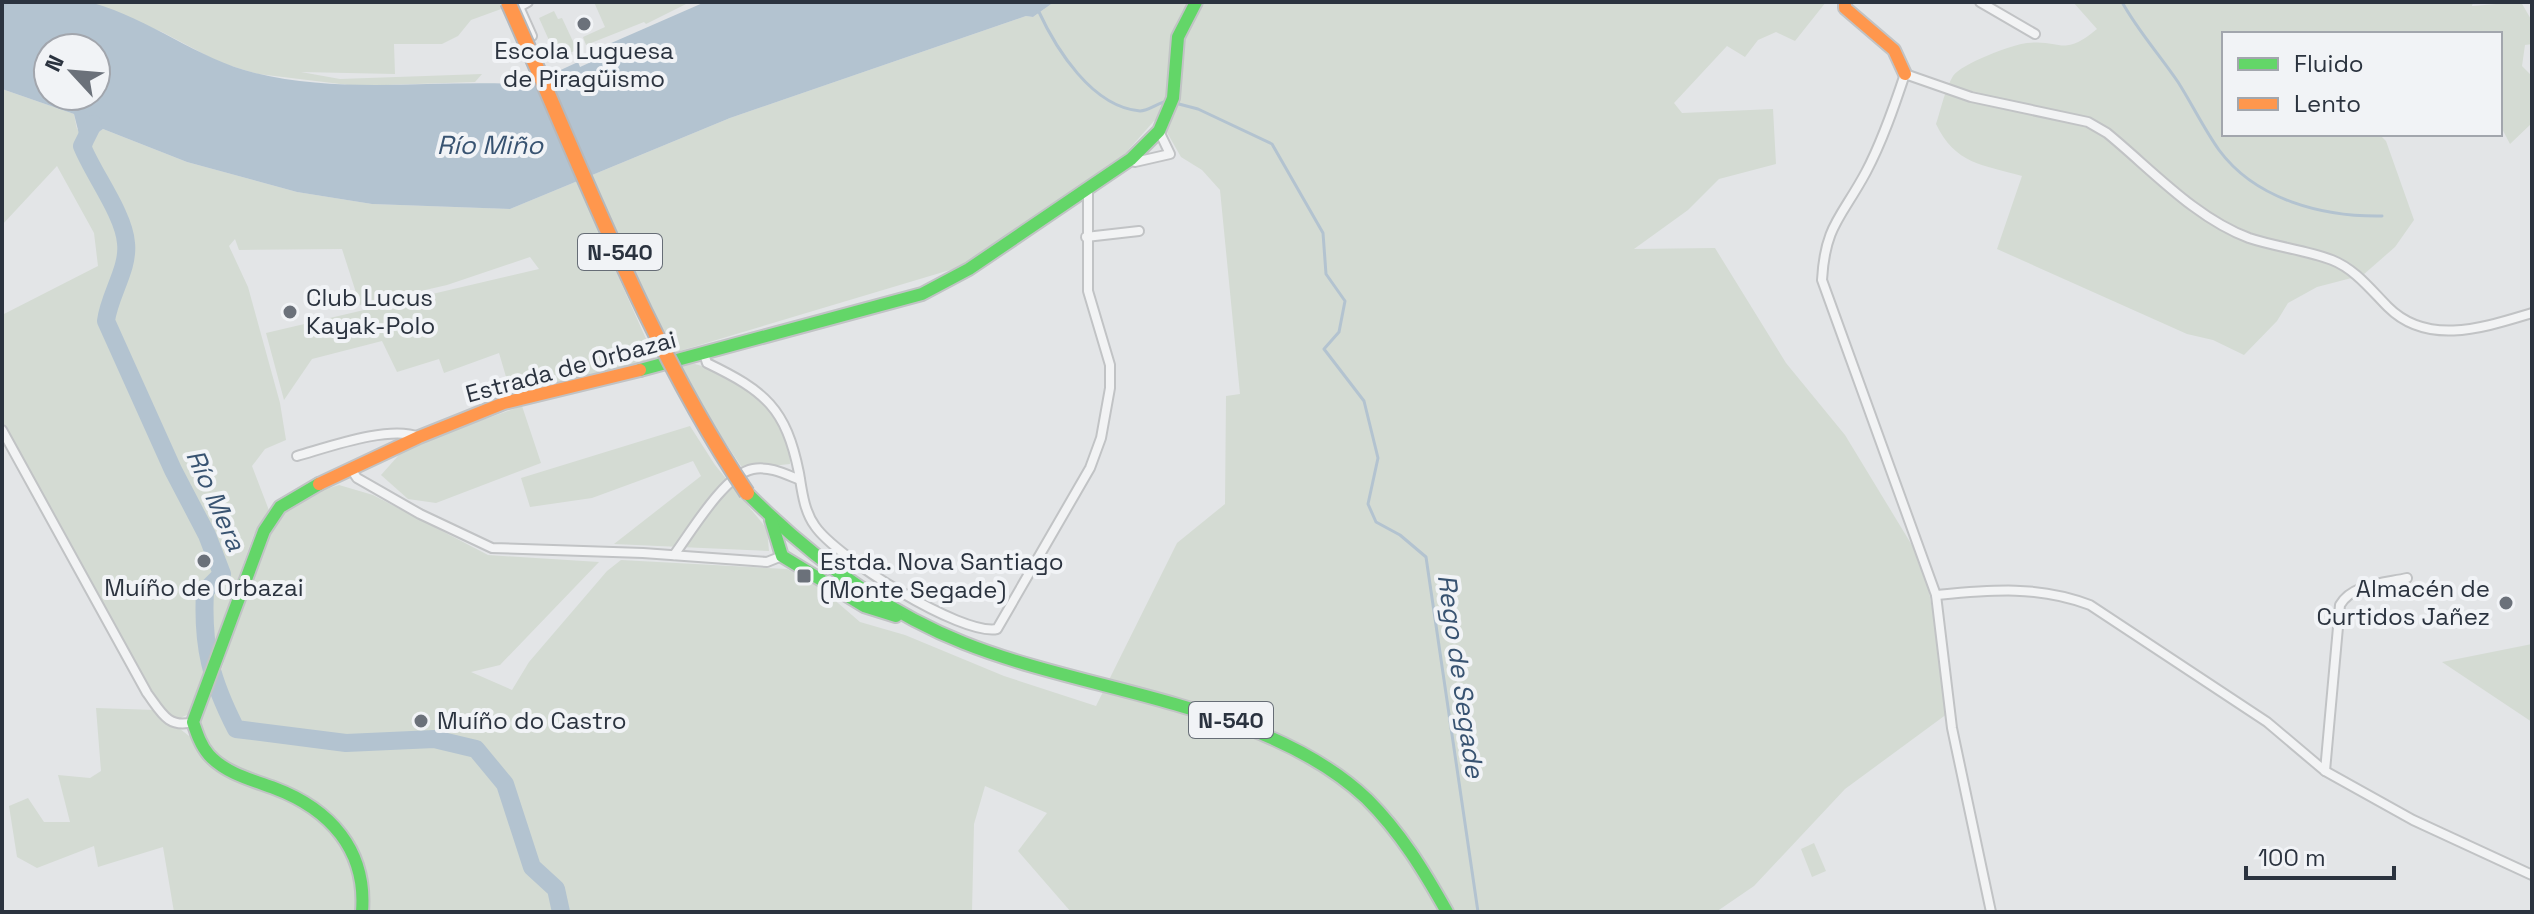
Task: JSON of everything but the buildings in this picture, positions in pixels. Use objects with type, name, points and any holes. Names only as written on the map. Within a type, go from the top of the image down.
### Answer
[{"type":"main road","name":"N-540","points":[[508,2],[656,333],[708,435],[747,493],[769,516],[832,571],[904,616],[946,635],[998,656],[1236,722],[1284,742],[1360,793],[1388,822],[1419,861],[1447,912]]},
{"type":"main road","points":[[1163,124],[1177,72],[1178,37],[1196,2]]},
{"type":"main road","points":[[1845,2],[1845,8],[1858,22],[1894,50],[1905,74]]},
{"type":"main road","name":"Estrada de Orbazai","points":[[193,722],[264,531],[280,507],[302,492],[419,437],[504,403],[704,354],[922,294],[969,269],[1131,159],[1163,124]]},
{"type":"main road","points":[[769,516],[782,556],[864,606],[884,614],[904,616]]},
{"type":"main road","points":[[193,722],[198,740],[212,759],[254,781],[310,803],[337,828],[359,861],[365,893],[362,912]]},
{"type":"street","points":[[528,2],[519,7],[532,36]]},
{"type":"street","points":[[1980,2],[2035,34]]},
{"type":"street","points":[[1991,912],[1952,728],[1936,595],[1822,280],[1823,248],[1866,172],[1905,74],[1971,97],[2088,122],[2107,133],[2219,223],[2249,238],[2334,261],[2358,276],[2402,320],[2415,326],[2465,331],[2532,313]]},
{"type":"street","points":[[1131,159],[1135,162],[1170,154],[1163,124]]},
{"type":"street","points":[[704,354],[707,363],[756,389],[775,406],[788,429],[805,506],[815,526],[842,554],[955,619],[985,631],[997,629],[1006,619],[1028,572],[1090,468],[1101,438],[1110,388],[1110,365],[1088,291],[1088,189]]},
{"type":"street","points":[[1086,237],[1139,231]]},
{"type":"street","points":[[2,430],[147,693],[170,723],[180,726],[193,722]]},
{"type":"street","points":[[297,456],[383,435],[407,432],[419,437]]},
{"type":"street","points":[[351,469],[357,478],[420,514],[492,548],[767,562],[782,556]]},
{"type":"street","points":[[674,555],[723,489],[750,469],[771,469],[800,480]]},
{"type":"street","points":[[832,571],[842,554]]},
{"type":"street","points":[[2325,771],[2340,605],[2346,596],[2359,589],[2407,578]]},
{"type":"street","points":[[1936,595],[2020,588],[2065,595],[2090,605],[2267,722],[2325,771],[2413,820],[2532,875]]},
{"type":"street","points":[[946,635],[955,619]]},
{"type":"shaded area","points":[[87,2],[520,2],[471,20],[458,36],[442,44],[394,44],[395,74],[301,72],[340,79],[482,74],[475,82],[357,86],[258,74],[221,63],[162,32]]},
{"type":"shaded area","points":[[594,2],[690,2],[646,24],[644,22],[586,45],[583,37],[605,27]]},
{"type":"shaded area","points":[[1054,2],[1188,2],[1172,36],[1169,74],[1182,72],[1184,34],[1202,2],[1826,2],[1795,41],[1776,32],[1758,40],[1745,57],[1727,46],[1674,103],[1682,113],[1773,109],[1776,164],[1719,179],[1688,210],[1634,249],[1715,248],[1786,363],[1845,435],[1924,565],[1951,711],[1845,789],[1754,886],[1716,912],[1071,912],[1018,851],[1047,813],[985,786],[974,824],[972,912],[174,912],[163,847],[98,867],[94,846],[37,868],[17,857],[9,806],[28,798],[44,822],[70,822],[58,775],[90,778],[101,771],[96,708],[156,710],[189,736],[220,674],[263,544],[285,509],[310,494],[339,485],[373,495],[488,555],[599,562],[500,665],[471,672],[512,690],[529,662],[607,571],[621,560],[787,569],[816,584],[860,622],[905,635],[1004,676],[1096,706],[1177,543],[1225,504],[1226,396],[1240,394],[1220,190],[1202,170],[1181,157],[1165,129],[1171,119],[1154,121],[1123,156],[960,267],[673,353],[626,252],[610,258],[655,359],[512,397],[499,353],[444,373],[439,359],[397,372],[382,341],[312,359],[284,400],[266,333],[539,269],[530,257],[447,285],[360,305],[342,249],[239,250],[235,239],[229,246],[248,287],[280,403],[286,440],[265,449],[252,466],[270,513],[254,534],[189,714],[176,720],[169,718],[149,692],[2,422],[2,315],[98,266],[94,233],[57,166],[2,225],[2,89],[32,99],[32,112],[74,114],[77,129],[93,136],[103,129],[187,162],[297,192],[372,204],[510,209],[730,118],[1026,16],[1033,17]]},
{"type":"shaded area","points":[[2073,2],[2473,2],[2472,6],[2521,2],[2532,21],[2532,44],[2525,45],[2522,66],[2532,76],[2532,123],[2510,144],[2502,129],[2502,32],[2222,32],[2222,136],[2381,136],[2386,141],[2414,220],[2395,247],[2363,275],[2317,287],[2288,303],[2277,321],[2244,355],[2213,340],[2187,334],[1997,249],[2022,176],[1961,155],[1936,124],[1950,81],[1966,66],[2020,44],[2069,45],[2097,29]]},
{"type":"shaded area","points":[[554,11],[558,19],[562,18],[577,50],[557,58],[539,18]]},
{"type":"shaded area","points":[[695,364],[730,377],[760,399],[782,428],[790,464],[743,469],[700,405],[679,365]]},
{"type":"shaded area","points":[[522,406],[541,463],[436,503],[408,499],[381,475],[406,447]]},
{"type":"shaded area","points":[[690,426],[715,465],[767,529],[769,551],[614,544],[701,476],[693,461],[592,498],[530,507],[521,478]]},
{"type":"shaded area","points":[[2532,644],[2532,722],[2442,662]]},
{"type":"shaded area","points":[[1814,843],[1826,871],[1812,877],[1801,849]]},
{"type":"water","name":"Río Miño","points":[[2,2],[93,3],[234,67],[255,73],[320,83],[385,85],[516,84],[541,79],[578,62],[580,67],[611,53],[609,44],[705,2],[1054,2],[1033,17],[1026,16],[730,118],[510,209],[372,204],[297,192],[187,162],[103,129],[93,136],[92,148],[82,146],[74,114],[68,112],[112,112],[112,32],[32,32],[32,99],[2,89]]},
{"type":"waterway","points":[[2122,2],[2178,82],[2219,150],[2252,182],[2271,193],[2314,209],[2382,216]]},
{"type":"waterway","name":"Rego de Segade","points":[[1038,10],[1055,42],[1078,74],[1106,99],[1140,111],[1168,101]]},
{"type":"waterway","name":"Rego de Segade","points":[[1175,103],[1198,109],[1272,144],[1323,233],[1326,274],[1345,301],[1339,332],[1324,349],[1364,401],[1378,458],[1368,504],[1376,522],[1400,535],[1426,557],[1478,912]]},
{"type":"waterway","name":"Río Mera","points":[[93,124],[82,146],[120,220],[126,243],[125,262],[106,321],[173,470],[207,535],[222,574],[205,591],[205,629],[214,679],[236,729],[346,743],[434,739],[476,749],[505,784],[532,867],[556,889],[561,912]]},
{"type":"traffic: fast","points":[[640,370],[922,294],[969,269],[1131,159],[1159,131],[1173,98],[1178,37],[1196,2]]},
{"type":"traffic: fast","points":[[319,484],[280,507],[264,531],[193,722],[204,748],[223,767],[294,797],[328,820],[351,851],[358,869],[362,912]]},
{"type":"traffic: fast","points":[[747,493],[796,538],[848,579],[875,598],[933,630],[1013,660],[1229,721],[1279,742],[1326,767],[1367,799],[1391,825],[1421,867],[1447,912]]},
{"type":"traffic: fast","points":[[771,520],[782,556],[864,606],[896,616]]},
{"type":"traffic: slow","points":[[508,2],[647,315],[677,376],[747,493]]},
{"type":"traffic: slow","points":[[1845,2],[1845,8],[1894,50],[1905,74]]},
{"type":"traffic: slow","points":[[319,484],[419,437],[504,403],[640,370]]},
{"type":"place","name":"Escola Luguesa de Piragüismo","points":[[584,24]]},
{"type":"place","name":"Club Lucus Kayak-Polo","points":[[290,312]]},
{"type":"place","name":"Muíño de Orbazai","points":[[204,561]]},
{"type":"place","name":"Estda. Nova Santiago (Monte Segade)","points":[[804,576]]},
{"type":"place","name":"Almacén de Curtidos Jañez","points":[[2506,603]]},
{"type":"place","name":"Muíño do Castro","points":[[421,721]]}]
